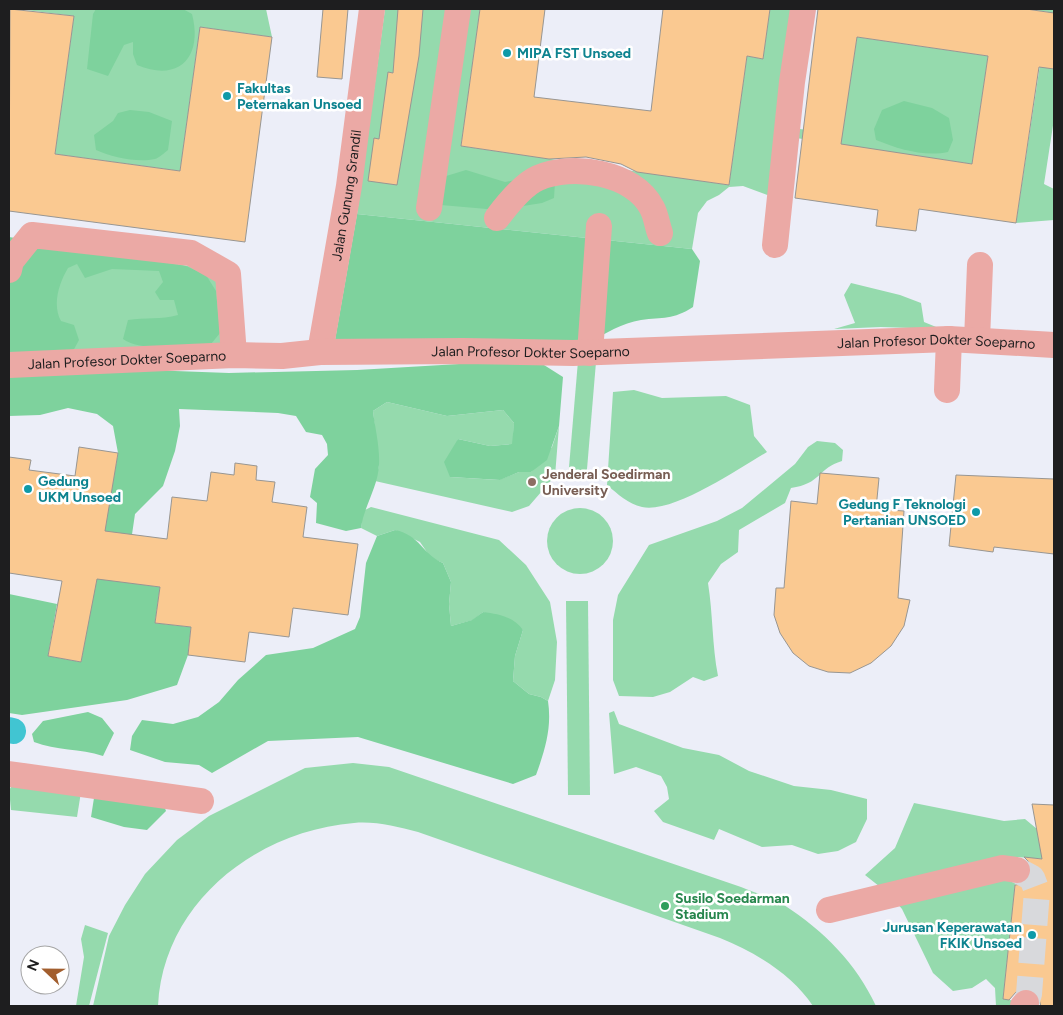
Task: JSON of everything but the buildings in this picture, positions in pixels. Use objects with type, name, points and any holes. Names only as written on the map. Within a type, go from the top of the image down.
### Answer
[{"type":"street","name":"Jalan Gunung Srandil","points":[[320,352],[349,186],[372,9]]},
{"type":"street","points":[[430,208],[458,9]]},
{"type":"street","points":[[775,245],[792,82],[803,9]]},
{"type":"street","points":[[496,218],[510,202],[537,178],[566,172],[602,172],[632,186],[652,207],[660,233]]},
{"type":"street","points":[[590,353],[599,226]]},
{"type":"street","points":[[9,270],[10,261],[32,235],[191,253],[228,274],[234,355]]},
{"type":"street","points":[[977,340],[980,265]]},
{"type":"street","name":"Jalan Profesor Dokter Soeparno","points":[[9,364],[234,355],[282,356],[320,352],[590,353],[949,339],[1054,345]]},
{"type":"street","points":[[947,390],[949,339]]},
{"type":"street","points":[[9,774],[202,801]]},
{"type":"street","points":[[829,910],[1003,868],[1016,870]]},
{"type":"shaded area","name":"Jenderal Soedirman University","points":[[9,9],[1054,9],[1054,1006],[9,1006]]},
{"type":"green space","points":[[18,9],[266,9],[272,37],[200,27],[180,171],[55,154],[74,16]]},
{"type":"green space","points":[[96,9],[183,9],[192,14],[195,29],[191,53],[185,62],[176,68],[165,71],[152,70],[137,65],[133,54],[133,42],[124,45],[108,76],[87,69],[93,14]]},
{"type":"green space","points":[[385,9],[480,9],[461,146],[729,185],[747,56],[763,59],[770,9],[811,9],[793,128],[842,135],[857,37],[988,56],[972,164],[796,138],[786,202],[743,186],[729,187],[707,201],[698,213],[692,249],[357,214]]},
{"type":"green space","points":[[1026,9],[1054,9],[1054,119],[1044,184],[1054,189],[1054,220],[1016,223],[1048,12]]},
{"type":"green space","points":[[904,101],[932,108],[949,118],[953,140],[948,152],[920,153],[876,140],[874,129],[882,110]]},
{"type":"green space","points":[[130,110],[149,112],[172,121],[168,150],[158,158],[133,160],[96,150],[94,135],[113,121],[118,113]]},
{"type":"green space","points":[[466,170],[505,182],[516,180],[555,182],[554,198],[511,211],[441,205],[443,177]]},
{"type":"green space","points":[[357,214],[692,249],[700,261],[693,307],[674,316],[627,323],[590,342],[335,340]]},
{"type":"green space","points":[[32,235],[228,274],[234,355],[9,365]]},
{"type":"green space","points":[[9,237],[186,266],[206,275],[216,291],[220,333],[211,344],[166,347],[142,346],[123,339],[128,320],[178,315],[174,300],[160,300],[155,292],[163,282],[159,271],[112,269],[85,278],[77,264],[68,268],[59,287],[57,301],[58,315],[61,321],[74,325],[79,340],[72,353],[9,354]]},
{"type":"green space","points":[[851,283],[900,295],[921,303],[924,322],[941,329],[881,327],[834,329],[855,323],[844,295]]},
{"type":"green space","points":[[512,361],[544,365],[563,377],[559,426],[547,460],[531,472],[519,472],[500,480],[450,477],[444,462],[458,439],[490,446],[512,444],[514,423],[503,410],[447,416],[387,402],[373,411],[379,458],[376,481],[361,528],[346,531],[316,523],[317,503],[310,497],[315,469],[328,455],[327,444],[322,435],[306,432],[296,416],[278,413],[179,409],[180,426],[175,451],[163,486],[135,514],[125,582],[160,587],[155,623],[191,627],[188,655],[177,685],[127,700],[22,715],[9,713],[9,594],[57,604],[48,656],[81,662],[118,453],[113,426],[97,414],[68,408],[40,415],[9,416],[9,373],[148,370],[229,373],[357,370]]},
{"type":"green space","points":[[578,361],[596,362],[586,481],[568,479]]},
{"type":"green space","points":[[634,390],[662,398],[726,396],[750,405],[754,436],[767,452],[706,488],[671,504],[642,507],[632,504],[607,485],[613,392]]},
{"type":"green space","points":[[387,402],[447,416],[503,410],[514,423],[513,444],[490,446],[458,439],[450,477],[499,480],[519,472],[531,472],[552,447],[559,426],[555,476],[529,506],[512,512],[375,481],[379,466],[373,411]]},
{"type":"green space","points":[[817,441],[835,443],[843,450],[842,461],[828,468],[814,480],[791,488],[785,503],[739,530],[738,552],[721,564],[708,583],[718,676],[704,681],[693,677],[670,692],[653,697],[619,696],[613,680],[613,620],[618,595],[649,545],[717,521],[742,508],[795,464],[808,447]]},
{"type":"green space","points":[[371,507],[499,540],[526,565],[550,602],[557,642],[555,680],[548,701],[529,694],[513,681],[515,656],[523,630],[483,612],[473,620],[451,626],[449,604],[451,582],[443,563],[431,558],[420,542],[395,530],[377,536],[361,528],[363,511]]},
{"type":"green space","points":[[580,508],[592,511],[603,518],[610,529],[613,541],[610,553],[603,564],[592,571],[580,574],[568,571],[557,564],[550,553],[547,541],[550,529],[557,518],[568,511]]},
{"type":"green space","points":[[395,530],[403,532],[416,540],[430,555],[443,563],[451,582],[449,604],[451,626],[472,620],[483,612],[506,617],[523,630],[515,656],[513,681],[529,694],[548,701],[549,711],[547,739],[536,775],[513,784],[358,737],[268,741],[212,773],[199,765],[165,762],[130,750],[132,736],[142,720],[173,724],[198,717],[219,702],[238,680],[266,655],[313,648],[355,629],[360,617],[366,563],[377,536]]},
{"type":"green space","points":[[566,601],[588,601],[590,795],[568,795]]},
{"type":"green space","points":[[614,711],[619,724],[683,748],[719,755],[749,771],[794,786],[831,790],[867,799],[867,819],[856,842],[838,851],[818,854],[792,845],[762,847],[719,829],[714,840],[663,822],[654,811],[669,799],[667,787],[661,776],[636,767],[614,774],[609,713]]},
{"type":"green space","points":[[88,712],[102,718],[114,733],[103,756],[51,747],[34,742],[32,734],[43,721]]},
{"type":"green space","points":[[353,763],[389,767],[741,887],[774,900],[799,915],[838,949],[859,976],[876,1006],[813,1006],[795,984],[772,965],[720,938],[418,832],[386,825],[354,823],[318,829],[283,840],[250,857],[221,879],[196,905],[177,935],[164,969],[158,1006],[93,1006],[109,936],[125,905],[145,874],[177,840],[209,816],[305,768]]},
{"type":"green space","points":[[15,782],[81,792],[77,817],[11,810],[9,790]]},
{"type":"green space","points":[[94,798],[162,800],[166,811],[147,830],[124,827],[91,817]]},
{"type":"green space","points":[[914,803],[1004,821],[1025,819],[1037,829],[1054,831],[1054,860],[1018,857],[1003,999],[1035,1004],[1034,1006],[996,1006],[995,988],[986,979],[972,988],[953,991],[933,973],[902,909],[889,894],[865,875],[895,848]]},
{"type":"green space","points":[[85,925],[108,933],[89,1006],[76,1006],[84,957],[81,939]]},
{"type":"waterway","points":[[9,730],[13,731]]},
{"type":"tunnel","points":[[1017,870],[1032,878],[1037,891],[1029,994],[1026,1003]]},
{"type":"place","name":"MIPA FST Unsoed","points":[[507,53]]},
{"type":"place","name":"Fakultas Peternakan Unsoed","points":[[227,96]]},
{"type":"place","name":"Jenderal Soedirman University","points":[[532,482]]},
{"type":"place","name":"Gedung UKM Unsoed","points":[[28,489]]},
{"type":"place","name":"Gedung F Teknologi Pertanian UNSOED","points":[[976,512]]},
{"type":"place","name":"Susilo Soedarman Stadium","points":[[665,906]]},
{"type":"place","name":"Jurusan Keperawatan FKIK Unsoed","points":[[1032,935]]}]
